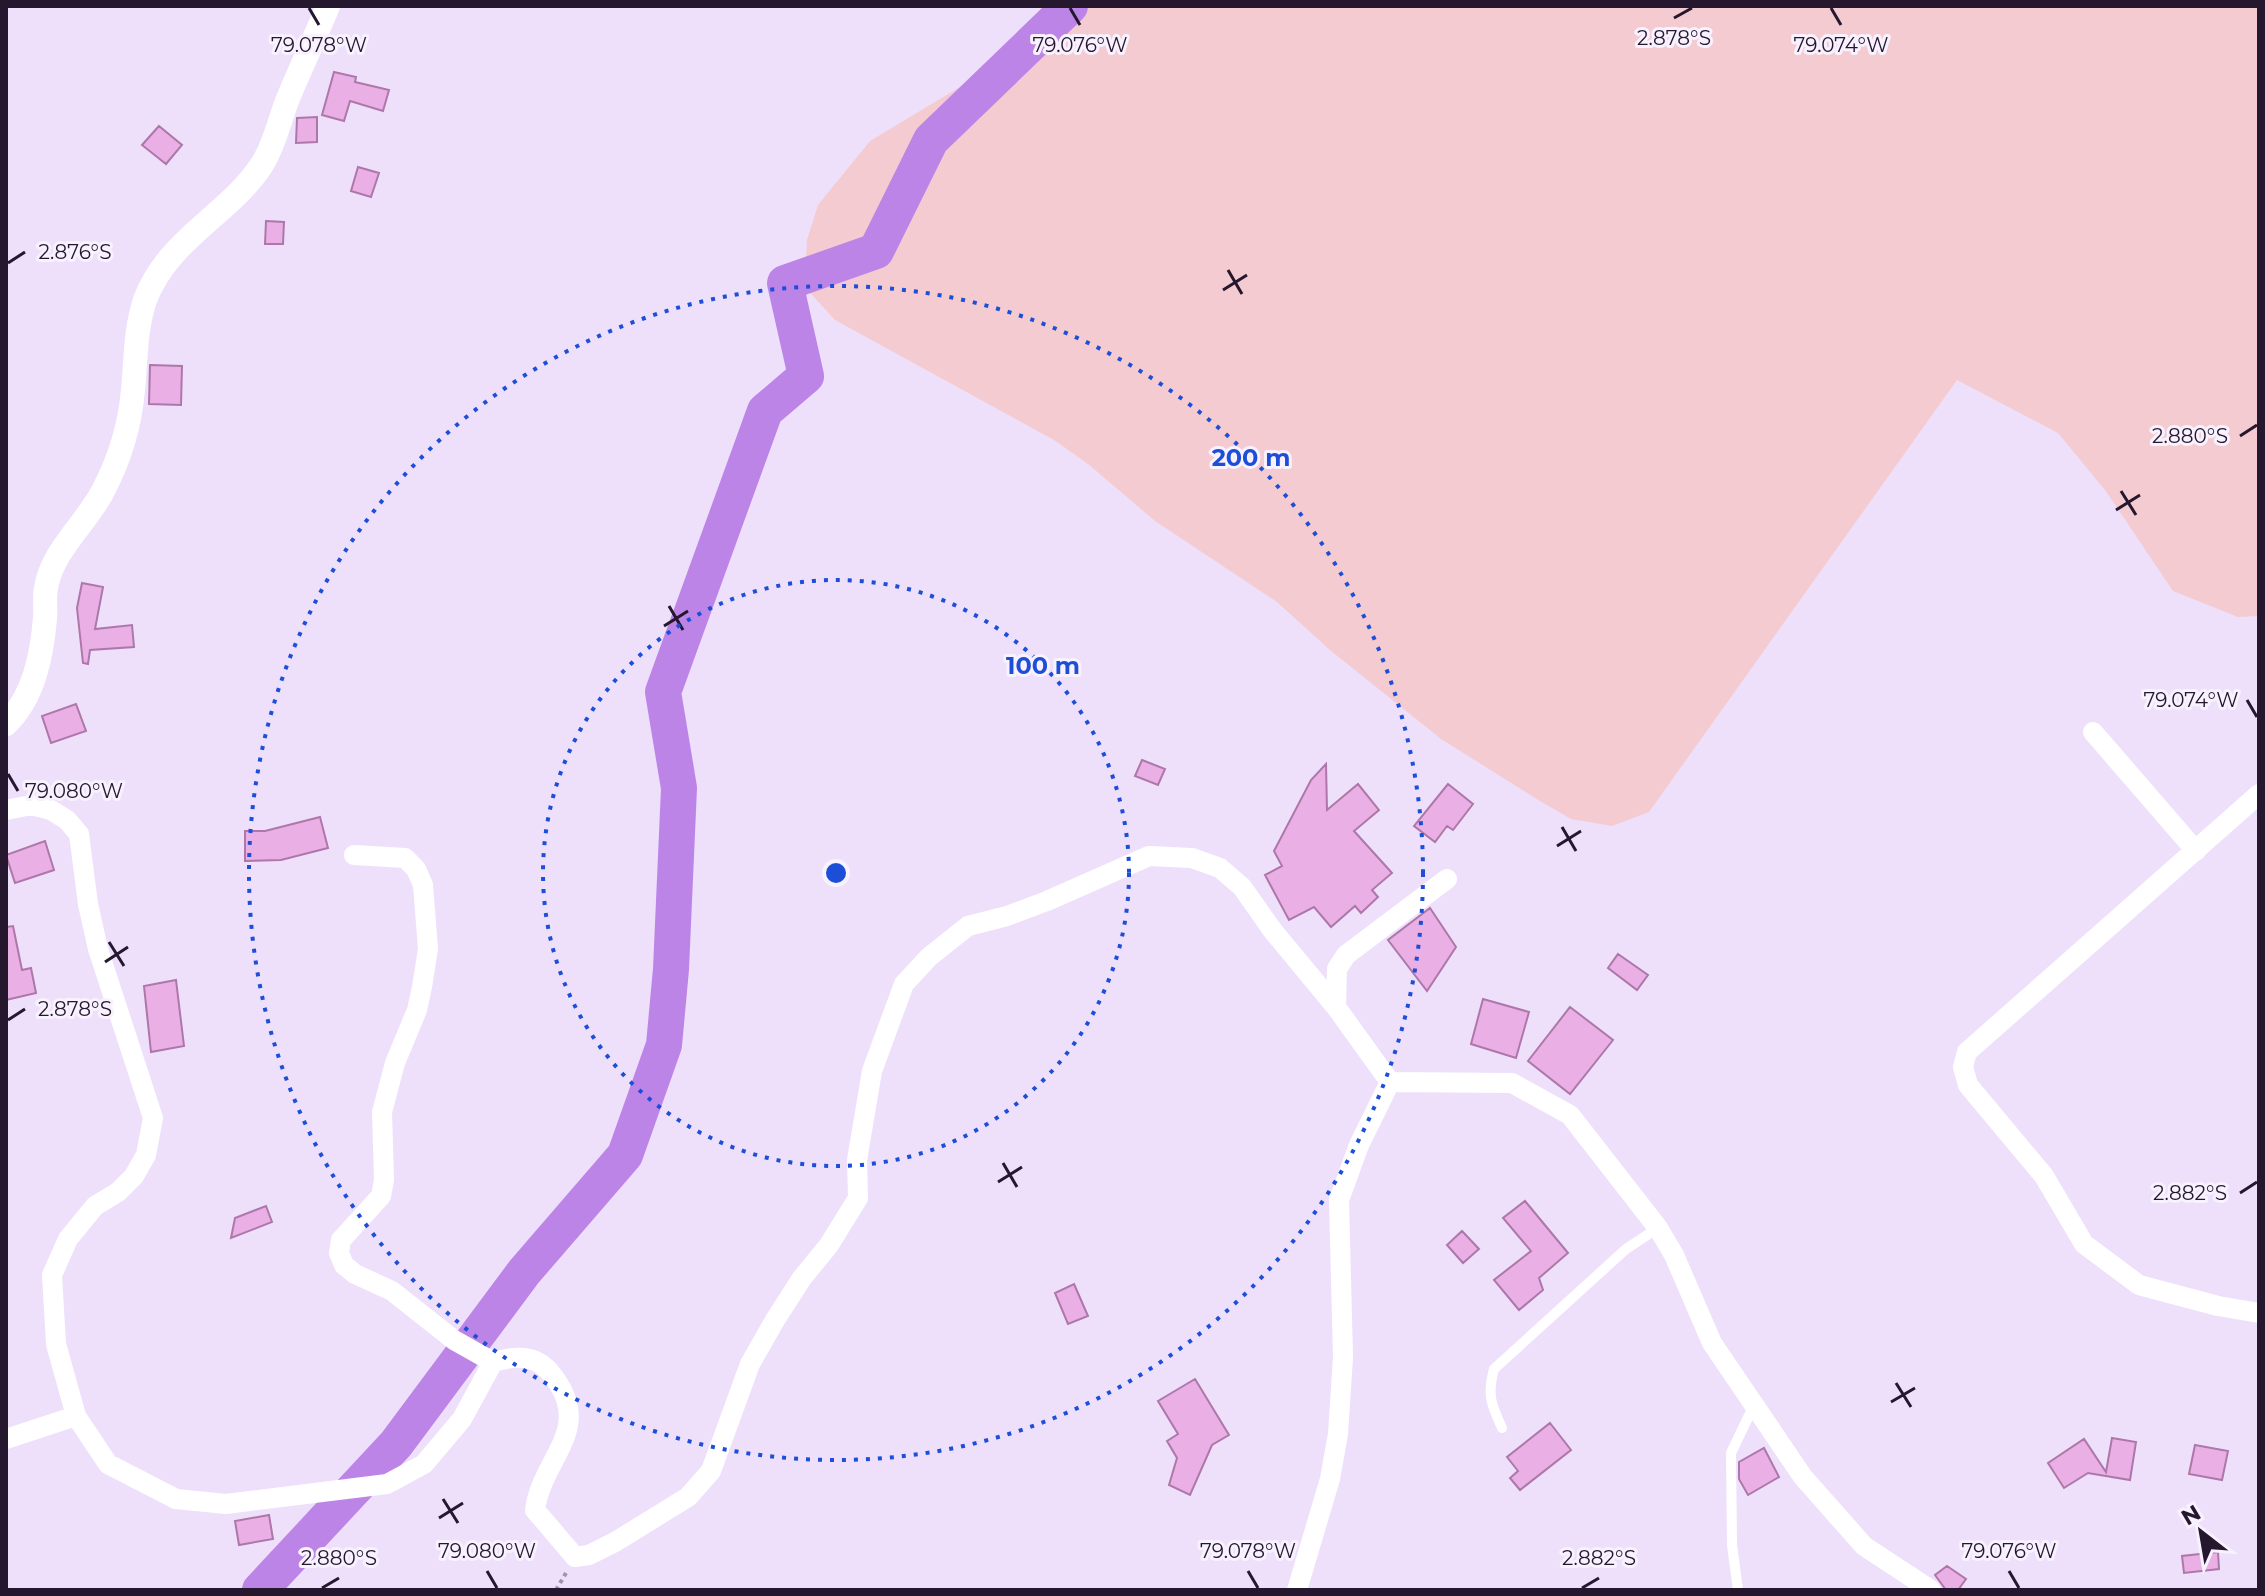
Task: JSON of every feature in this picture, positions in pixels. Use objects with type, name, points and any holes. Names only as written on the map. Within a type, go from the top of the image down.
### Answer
[{"type":"street","points":[[6,724],[30,692],[42,648],[46,589],[53,564],[104,491],[120,452],[127,430],[133,391],[134,351],[145,300],[171,256],[262,165],[328,6]]},
{"type":"street","points":[[2093,732],[2196,851]]},
{"type":"street","points":[[2259,794],[1967,1052],[1963,1067],[1968,1085],[2044,1176],[2084,1244],[2139,1285],[2259,1313]]},
{"type":"street","points":[[6,810],[31,805],[51,810],[67,820],[79,834],[88,904],[98,949],[153,1118],[146,1155],[134,1176],[118,1192],[95,1206],[68,1239],[52,1275],[56,1344],[76,1416],[108,1464],[176,1499],[226,1504],[387,1484],[424,1464],[462,1419],[493,1362],[513,1356],[529,1358],[544,1365],[568,1400],[570,1422],[562,1449],[537,1494],[535,1510],[575,1557],[589,1555],[615,1542],[688,1497],[711,1471],[750,1364],[775,1320],[802,1278],[829,1245],[858,1198],[857,1160],[872,1071],[904,984],[929,957],[968,926],[1047,901],[1149,856],[1192,858],[1220,868],[1242,887],[1390,1082]]},
{"type":"street","points":[[354,855],[405,858],[416,869],[423,885],[428,949],[417,1010],[395,1063],[382,1112],[384,1180],[381,1196],[341,1240],[339,1253],[344,1265],[355,1274],[392,1291],[454,1340],[493,1362]]},
{"type":"street","points":[[1336,1007],[1337,969],[1346,955],[1447,879]]},
{"type":"street","points":[[1390,1082],[1512,1083],[1570,1115],[1658,1228],[1674,1255],[1712,1343],[1803,1477],[1864,1546],[1931,1590]]},
{"type":"street","points":[[1297,1590],[1330,1479],[1338,1434],[1343,1357],[1339,1200],[1359,1145],[1390,1082]]},
{"type":"street","points":[[6,1439],[76,1416]]},
{"type":"lane","points":[[1502,1428],[1491,1403],[1490,1385],[1494,1369],[1626,1249],[1658,1228]]},
{"type":"lane","points":[[1738,1590],[1732,1545],[1731,1453],[1754,1405]]},
{"type":"shaded area","points":[[1086,6],[2259,6],[2259,616],[2238,617],[2173,591],[2105,490],[2058,433],[1957,380],[1649,812],[1612,826],[1571,819],[1441,739],[1331,651],[1277,602],[1155,521],[1088,464],[1054,440],[835,320],[811,294],[805,277],[807,240],[818,205],[870,141],[1056,29]]},
{"type":"building","points":[[334,72],[356,77],[355,82],[389,90],[383,111],[350,101],[344,121],[322,115]]},
{"type":"building","points":[[317,117],[317,142],[296,143],[297,118]]},
{"type":"building","points":[[159,126],[182,145],[166,164],[142,145]]},
{"type":"building","points":[[358,167],[379,173],[371,197],[351,191]]},
{"type":"building","points":[[266,221],[284,222],[283,244],[265,244]]},
{"type":"building","points":[[150,365],[182,366],[181,405],[149,404]]},
{"type":"building","points":[[82,583],[103,587],[95,629],[132,625],[134,647],[90,650],[88,664],[83,663],[77,608]]},
{"type":"building","points":[[76,704],[86,731],[51,743],[42,716]]},
{"type":"building","points":[[1142,760],[1165,769],[1158,785],[1135,776]]},
{"type":"building","points":[[1326,764],[1327,810],[1358,784],[1379,810],[1354,831],[1392,873],[1372,890],[1378,897],[1361,913],[1355,906],[1331,927],[1314,907],[1289,920],[1265,875],[1282,866],[1274,851],[1311,780]]},
{"type":"building","points":[[1448,784],[1473,804],[1453,830],[1447,826],[1435,842],[1414,826]]},
{"type":"building","points":[[320,817],[328,848],[281,860],[245,861],[245,831],[265,831]]},
{"type":"building","points":[[45,841],[54,870],[15,883],[6,855]]},
{"type":"building","points":[[1430,908],[1456,947],[1427,991],[1388,940]]},
{"type":"building","points":[[13,926],[22,970],[31,968],[36,993],[6,1000],[6,927]]},
{"type":"building","points":[[1618,954],[1648,975],[1637,990],[1608,968]]},
{"type":"building","points":[[176,980],[184,1046],[151,1052],[144,986]]},
{"type":"building","points":[[1483,999],[1529,1012],[1516,1058],[1471,1044]]},
{"type":"building","points":[[1570,1007],[1613,1040],[1570,1094],[1528,1061]]},
{"type":"building","points":[[1525,1201],[1568,1253],[1539,1278],[1543,1290],[1519,1310],[1494,1280],[1531,1251],[1503,1218]]},
{"type":"building","points":[[266,1206],[272,1222],[231,1238],[235,1218]]},
{"type":"building","points":[[1462,1231],[1479,1249],[1463,1263],[1447,1245]]},
{"type":"building","points":[[1074,1284],[1088,1316],[1068,1324],[1055,1293]]},
{"type":"building","points":[[1195,1379],[1229,1435],[1212,1445],[1190,1495],[1169,1485],[1177,1458],[1167,1441],[1178,1434],[1158,1401]]},
{"type":"building","points":[[1550,1423],[1571,1450],[1520,1490],[1510,1478],[1518,1471],[1507,1457]]},
{"type":"building","points":[[2112,1438],[2136,1442],[2130,1480],[2088,1473],[2064,1488],[2048,1463],[2084,1439],[2106,1472]]},
{"type":"building","points":[[2195,1445],[2228,1451],[2222,1480],[2189,1474]]},
{"type":"building","points":[[1764,1448],[1779,1477],[1748,1495],[1739,1479],[1739,1462]]},
{"type":"building","points":[[269,1515],[273,1539],[239,1545],[235,1521]]},
{"type":"building","points":[[2218,1552],[2219,1569],[2184,1573],[2182,1556]]},
{"type":"building","points":[[1947,1566],[1966,1579],[1958,1590],[1946,1590],[1935,1575]]},
{"type":"waterway","points":[[260,1590],[396,1444],[524,1272],[625,1155],[664,1045],[671,969],[679,788],[663,692],[765,411],[806,376],[785,283],[876,251],[931,140],[1070,6]]}]
